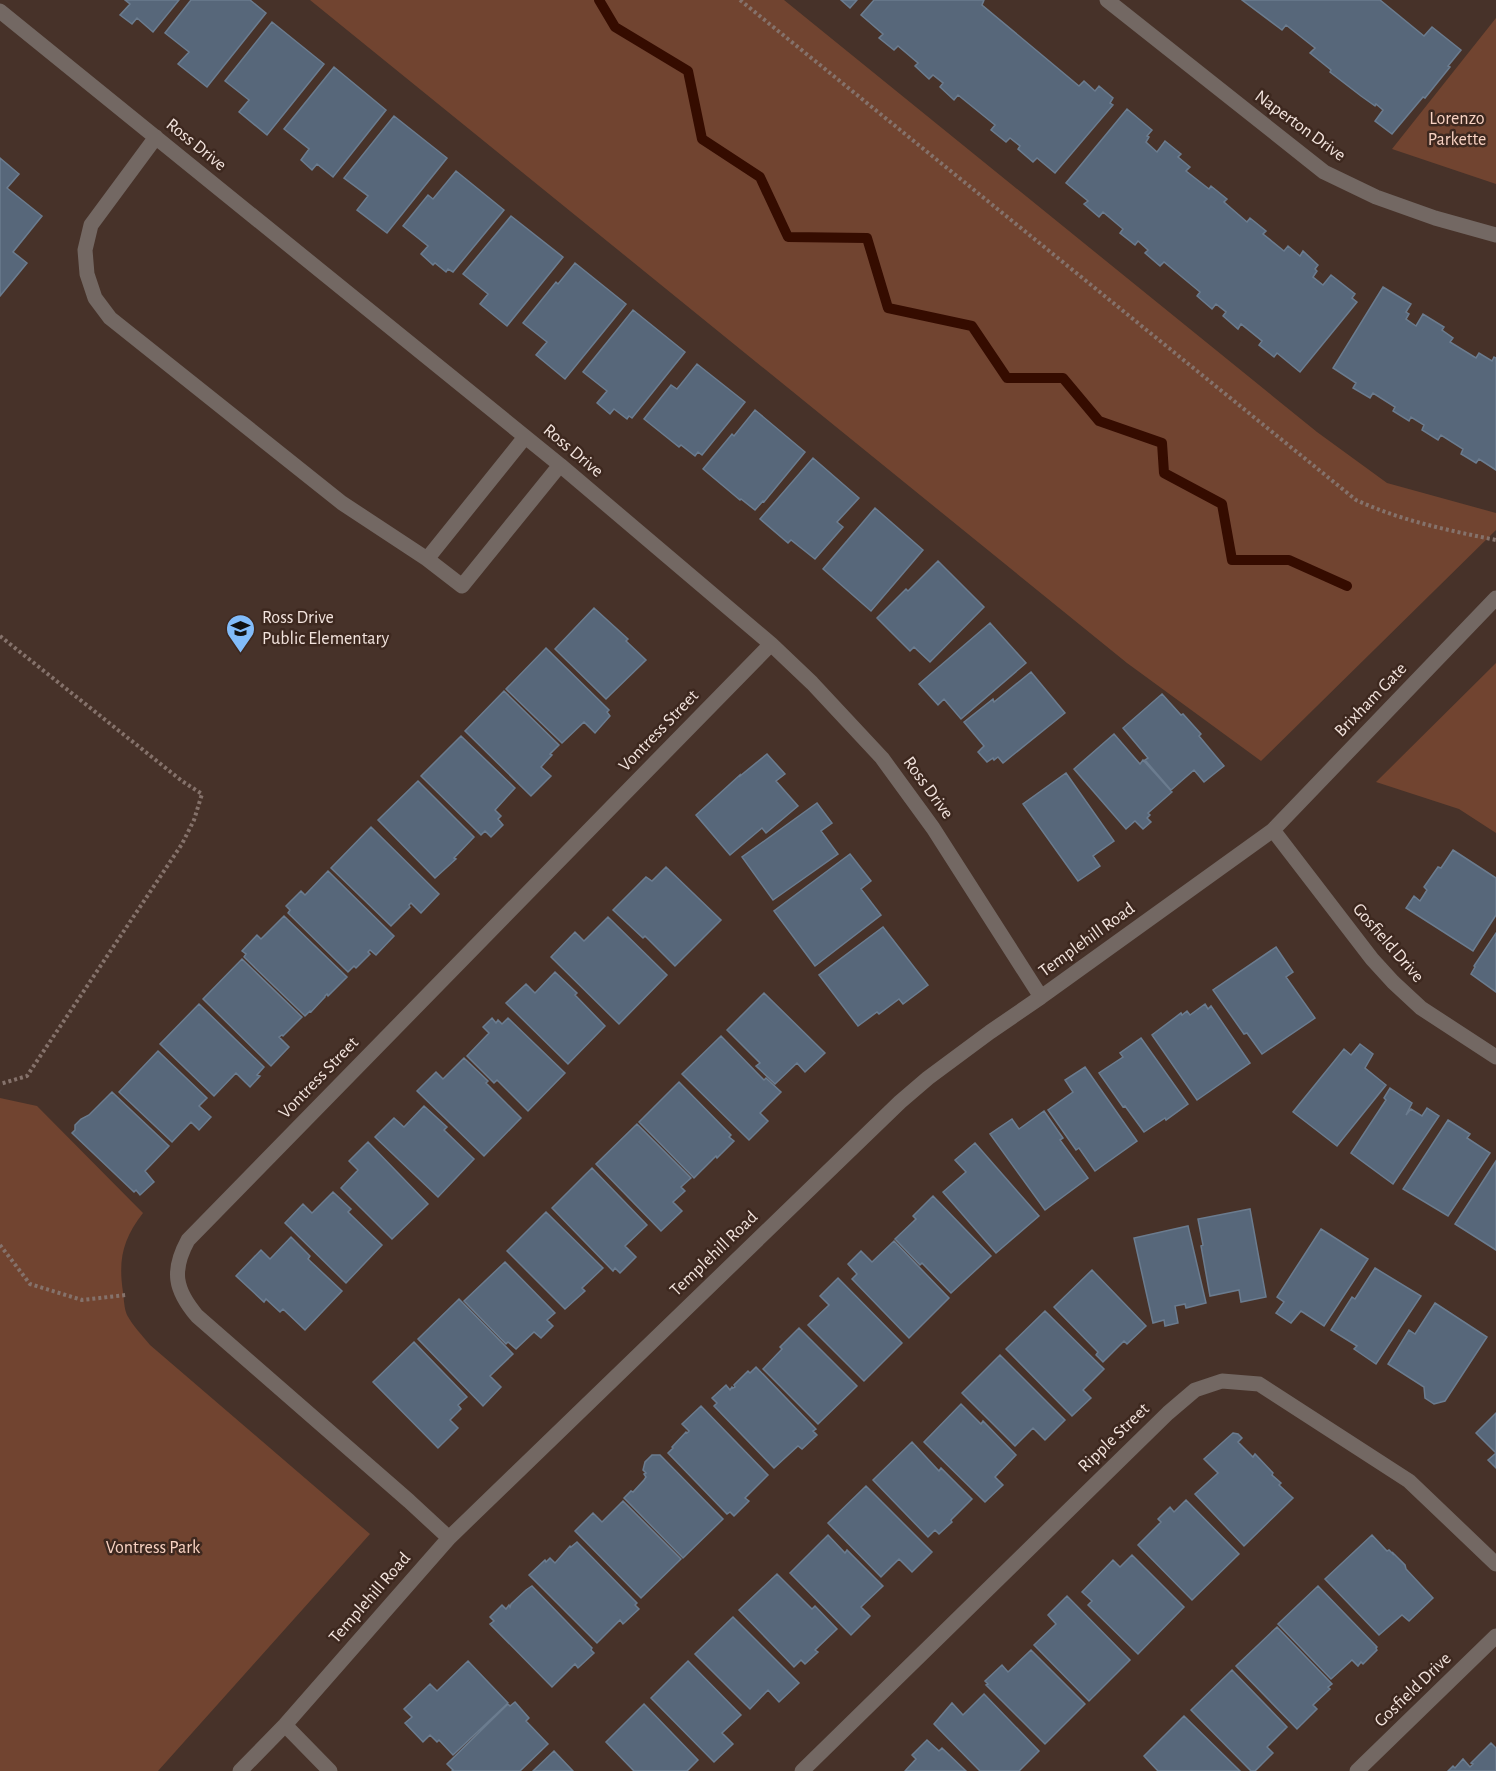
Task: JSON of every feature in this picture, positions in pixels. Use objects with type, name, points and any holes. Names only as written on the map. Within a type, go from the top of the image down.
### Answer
[{"type":"street","name":"Naperton Drive","points":[[1107,0],[1324,172],[1376,197],[1435,218],[1496,235]]},
{"type":"street","name":"Ross Drive","points":[[0,11],[560,465],[771,644],[835,707],[888,767],[933,828],[1041,997]]},
{"type":"street","points":[[156,137],[91,225],[85,250],[87,274],[95,297],[110,318],[342,502],[427,559],[462,586],[560,465]]},
{"type":"street","points":[[427,559],[525,437]]},
{"type":"street","name":"Brixham Gate","points":[[1273,830],[1496,598]]},
{"type":"street","name":"Vontress Street","points":[[449,1538],[401,1493],[197,1316],[187,1304],[178,1278],[177,1265],[188,1240],[771,644]]},
{"type":"street","name":"Templehill Road","points":[[240,1771],[285,1725],[449,1538],[900,1102],[981,1039],[1273,830]]},
{"type":"street","name":"Gosfield Drive","points":[[1273,830],[1393,982],[1421,1008],[1496,1057]]},
{"type":"street","name":"Ripple Street","points":[[801,1771],[1195,1389],[1222,1381],[1259,1384],[1409,1481],[1496,1564]]},
{"type":"street","name":"Gosfield Drive","points":[[1357,1771],[1496,1636]]},
{"type":"street","points":[[285,1725],[330,1771]]},
{"type":"path","points":[[740,0],[1356,500],[1383,513],[1414,522],[1496,540]]},
{"type":"path","points":[[0,636],[182,781],[202,794],[194,820],[182,844],[27,1076],[0,1084]]},
{"type":"path","points":[[0,1245],[30,1284],[82,1300],[126,1295]]},
{"type":"green space","points":[[310,0],[784,0],[1317,432],[1387,483],[1496,513],[1496,530],[1261,761],[1127,663]]},
{"type":"green space","name":"Lorenzo Parkette","points":[[1496,18],[1496,184],[1392,149]]},
{"type":"green space","points":[[1496,663],[1496,833],[1459,809],[1376,782]]},
{"type":"green space","name":"Vontress Park","points":[[0,1098],[37,1106],[143,1213],[127,1241],[121,1269],[127,1315],[150,1345],[370,1534],[158,1771],[0,1771]]},
{"type":"building","points":[[125,0],[179,0],[153,32],[137,18],[132,24],[120,15],[130,4]]},
{"type":"building","points":[[191,0],[250,0],[266,13],[207,87],[178,64],[189,52],[165,33]]},
{"type":"building","points":[[841,0],[857,0],[850,8]]},
{"type":"building","points":[[874,0],[984,0],[982,5],[1079,86],[1084,81],[1095,91],[1099,86],[1113,98],[1110,103],[1113,105],[1055,173],[1037,158],[1033,162],[1018,149],[1020,146],[1010,138],[1006,142],[991,130],[995,125],[958,95],[954,100],[940,87],[943,83],[933,75],[929,79],[915,66],[918,63],[898,46],[894,50],[879,38],[883,34],[861,15]]},
{"type":"building","points":[[1242,0],[1380,0],[1424,36],[1432,27],[1461,50],[1425,98],[1423,97],[1392,134],[1375,121],[1383,110],[1330,72],[1331,70],[1310,53],[1315,48],[1286,25],[1282,30]]},
{"type":"building","points":[[272,22],[324,64],[267,135],[239,112],[249,100],[225,81]]},
{"type":"building","points":[[334,67],[386,110],[333,177],[317,164],[312,170],[301,160],[309,149],[284,129]]},
{"type":"building","points":[[1127,109],[1152,130],[1146,142],[1157,152],[1165,141],[1181,154],[1178,157],[1190,167],[1186,171],[1209,189],[1211,186],[1227,199],[1224,202],[1247,222],[1250,218],[1266,231],[1263,234],[1284,251],[1288,246],[1300,256],[1303,251],[1318,265],[1313,277],[1323,285],[1331,275],[1355,294],[1352,298],[1357,302],[1300,372],[1277,353],[1274,357],[1259,345],[1262,341],[1241,324],[1238,329],[1223,316],[1226,312],[1216,304],[1212,309],[1197,296],[1200,292],[1164,262],[1160,266],[1145,253],[1148,250],[1138,241],[1135,245],[1120,233],[1123,229],[1103,212],[1099,217],[1084,204],[1088,201],[1066,183]]},
{"type":"building","points":[[394,116],[447,158],[387,233],[357,210],[368,196],[344,178]]},
{"type":"building","points":[[0,158],[19,174],[7,188],[42,216],[13,252],[27,263],[0,296]]},
{"type":"building","points":[[456,171],[504,210],[453,272],[448,269],[446,272],[435,263],[433,265],[421,254],[428,246],[403,226],[428,195],[433,199]]},
{"type":"building","points":[[511,216],[563,257],[507,326],[480,304],[488,294],[463,274]]},
{"type":"building","points":[[575,263],[626,304],[565,379],[536,355],[547,342],[523,323],[556,282],[558,284]]},
{"type":"building","points":[[1383,287],[1411,304],[1406,312],[1409,314],[1406,319],[1416,326],[1423,314],[1444,327],[1442,330],[1453,338],[1450,342],[1476,358],[1479,353],[1492,361],[1494,357],[1496,358],[1496,470],[1479,459],[1476,463],[1461,454],[1463,449],[1441,435],[1438,440],[1422,430],[1424,425],[1411,417],[1409,421],[1393,411],[1395,407],[1373,393],[1370,398],[1353,388],[1356,383],[1333,368]]},
{"type":"building","points":[[633,310],[685,352],[632,418],[629,416],[627,419],[614,409],[610,414],[597,403],[607,391],[583,372]]},
{"type":"building","points":[[697,364],[745,402],[702,455],[698,452],[695,456],[681,445],[679,447],[644,419],[671,385],[677,389]]},
{"type":"building","points":[[755,410],[805,452],[755,510],[703,469]]},
{"type":"building","points":[[813,458],[859,498],[837,522],[843,527],[815,559],[791,540],[788,543],[760,519]]},
{"type":"building","points":[[875,508],[923,550],[871,611],[823,569]]},
{"type":"building","points":[[938,561],[984,607],[930,662],[914,647],[910,651],[877,618]]},
{"type":"building","points":[[594,608],[628,639],[626,641],[646,660],[606,699],[555,649]]},
{"type":"building","points":[[990,623],[1026,663],[961,719],[944,699],[938,705],[919,684]]},
{"type":"building","points":[[546,648],[609,710],[607,712],[610,716],[595,733],[584,722],[562,743],[506,689]]},
{"type":"building","points":[[1031,672],[1065,713],[1003,763],[998,757],[987,762],[978,752],[984,746],[964,722],[993,699],[994,702]]},
{"type":"building","points":[[504,691],[559,745],[541,767],[551,776],[531,796],[465,731]]},
{"type":"building","points":[[1162,694],[1201,734],[1199,736],[1224,766],[1204,782],[1194,770],[1171,790],[1145,760],[1148,758],[1123,728]]},
{"type":"building","points":[[1114,734],[1140,764],[1143,760],[1172,792],[1148,813],[1150,815],[1147,818],[1151,822],[1143,829],[1135,821],[1126,829],[1074,769]]},
{"type":"building","points":[[461,736],[515,788],[495,810],[501,816],[498,819],[503,825],[491,837],[485,831],[481,835],[421,776]]},
{"type":"building","points":[[767,754],[785,774],[776,781],[798,806],[766,833],[762,828],[730,855],[696,815]]},
{"type":"building","points":[[1066,773],[1114,841],[1093,856],[1100,866],[1078,881],[1023,804]]},
{"type":"building","points":[[418,781],[474,837],[454,858],[456,859],[435,878],[378,820]]},
{"type":"building","points":[[817,803],[832,823],[821,831],[838,854],[773,900],[742,857]]},
{"type":"building","points":[[371,827],[439,894],[421,913],[411,903],[410,907],[391,926],[331,868]]},
{"type":"building","points":[[1453,850],[1496,878],[1496,915],[1473,951],[1406,908],[1414,896],[1420,901],[1427,890],[1424,887]]},
{"type":"building","points":[[850,854],[871,881],[861,889],[881,915],[815,966],[774,911]]},
{"type":"building","points":[[666,867],[721,920],[675,966],[645,936],[643,938],[613,910],[646,877],[652,881]]},
{"type":"building","points":[[328,871],[394,936],[376,955],[370,950],[368,952],[370,954],[356,968],[354,966],[348,972],[288,913],[290,910],[286,906],[301,891],[305,895]]},
{"type":"building","points":[[284,916],[347,977],[305,1016],[244,957],[246,954],[242,951],[257,935],[261,939]]},
{"type":"building","points":[[608,917],[667,975],[619,1024],[551,957],[575,932],[584,941]]},
{"type":"building","points":[[883,927],[928,985],[903,1004],[899,999],[858,1026],[819,975]]},
{"type":"building","points":[[1496,933],[1496,992],[1471,974]]},
{"type":"building","points":[[1276,947],[1293,972],[1286,977],[1315,1018],[1262,1054],[1247,1033],[1244,1034],[1213,990]]},
{"type":"building","points":[[242,959],[302,1017],[283,1036],[279,1037],[289,1047],[271,1066],[203,999]]},
{"type":"building","points":[[555,972],[577,993],[575,995],[605,1026],[568,1064],[506,1003],[526,984],[535,993]]},
{"type":"building","points":[[764,993],[825,1053],[805,1072],[797,1063],[775,1084],[756,1066],[760,1063],[727,1030]]},
{"type":"building","points":[[199,1004],[264,1067],[257,1075],[260,1076],[250,1087],[236,1073],[214,1096],[160,1044]]},
{"type":"building","points":[[1205,1004],[1208,1009],[1211,1006],[1250,1063],[1197,1100],[1152,1035],[1181,1013],[1182,1015],[1187,1011],[1190,1015]]},
{"type":"building","points":[[492,1018],[496,1023],[498,1020],[502,1024],[508,1018],[565,1073],[528,1111],[497,1080],[494,1083],[467,1056],[489,1033],[483,1027]]},
{"type":"building","points":[[721,1036],[764,1080],[766,1078],[781,1092],[760,1113],[768,1121],[749,1140],[682,1074]]},
{"type":"building","points":[[1141,1038],[1188,1104],[1144,1132],[1099,1073],[1123,1057],[1120,1053]]},
{"type":"building","points":[[1360,1044],[1373,1054],[1365,1068],[1386,1085],[1337,1146],[1293,1112],[1344,1049],[1351,1055]]},
{"type":"building","points":[[158,1051],[207,1098],[199,1106],[211,1117],[199,1130],[191,1122],[172,1142],[119,1092]]},
{"type":"building","points":[[464,1058],[521,1118],[484,1156],[417,1091],[436,1072],[443,1079]]},
{"type":"building","points":[[1085,1067],[1137,1141],[1095,1171],[1079,1148],[1076,1150],[1048,1110],[1073,1092],[1065,1080]]},
{"type":"building","points":[[679,1082],[731,1135],[729,1137],[734,1141],[694,1178],[639,1122]]},
{"type":"building","points":[[1390,1088],[1412,1103],[1406,1115],[1411,1109],[1422,1116],[1427,1108],[1439,1116],[1393,1184],[1351,1153],[1386,1100],[1384,1098]]},
{"type":"building","points":[[112,1092],[169,1146],[145,1171],[154,1182],[140,1195],[136,1190],[134,1192],[72,1133],[75,1125],[89,1115]]},
{"type":"building","points":[[424,1106],[447,1127],[444,1130],[474,1159],[438,1197],[375,1137],[394,1118],[404,1127]]},
{"type":"building","points":[[1044,1111],[1063,1138],[1060,1140],[1088,1178],[1045,1210],[990,1134],[1012,1119],[1019,1129]]},
{"type":"building","points":[[1448,1120],[1470,1134],[1467,1138],[1490,1153],[1448,1216],[1403,1189]]},
{"type":"building","points":[[637,1124],[691,1178],[681,1187],[685,1191],[673,1202],[682,1211],[661,1231],[596,1164]]},
{"type":"building","points":[[368,1142],[428,1204],[392,1239],[341,1188],[358,1170],[349,1161]]},
{"type":"building","points":[[975,1143],[1039,1216],[996,1253],[943,1192],[966,1172],[955,1160]]},
{"type":"building","points":[[1496,1161],[1496,1250],[1455,1224]]},
{"type":"building","points":[[592,1168],[647,1225],[625,1246],[636,1257],[620,1273],[615,1268],[613,1271],[552,1208]]},
{"type":"building","points":[[333,1192],[351,1209],[348,1212],[382,1245],[346,1283],[285,1223],[303,1204],[312,1213]]},
{"type":"building","points":[[933,1196],[991,1256],[951,1293],[895,1239],[916,1219],[913,1216]]},
{"type":"building","points":[[1250,1209],[1266,1297],[1241,1302],[1239,1290],[1210,1296],[1198,1219]]},
{"type":"building","points":[[546,1212],[603,1268],[582,1288],[585,1291],[565,1309],[507,1251]]},
{"type":"building","points":[[1188,1226],[1206,1303],[1186,1308],[1185,1304],[1175,1306],[1178,1323],[1165,1326],[1164,1320],[1153,1323],[1134,1238]]},
{"type":"building","points":[[1321,1229],[1368,1259],[1324,1326],[1301,1311],[1291,1323],[1276,1313],[1284,1302],[1277,1297]]},
{"type":"building","points":[[291,1237],[310,1256],[308,1259],[342,1291],[305,1330],[283,1309],[280,1312],[266,1299],[264,1302],[236,1276],[261,1250],[270,1259]]},
{"type":"building","points":[[894,1241],[949,1298],[909,1338],[852,1279],[857,1274],[848,1264],[861,1251],[872,1262]]},
{"type":"building","points":[[505,1262],[555,1313],[547,1320],[553,1326],[541,1338],[534,1332],[516,1349],[508,1342],[506,1344],[464,1301]]},
{"type":"building","points":[[1375,1268],[1421,1296],[1376,1364],[1354,1349],[1357,1346],[1331,1330],[1352,1297],[1355,1299]]},
{"type":"building","points":[[1092,1270],[1146,1326],[1127,1344],[1124,1341],[1103,1362],[1096,1355],[1098,1352],[1054,1307]]},
{"type":"building","points":[[838,1278],[902,1343],[864,1381],[808,1325],[829,1305],[820,1296]]},
{"type":"building","points":[[459,1299],[513,1354],[490,1376],[501,1387],[483,1406],[418,1339]]},
{"type":"building","points":[[1435,1303],[1487,1337],[1445,1401],[1434,1404],[1425,1398],[1424,1387],[1388,1364],[1409,1330],[1415,1334]]},
{"type":"building","points":[[1045,1311],[1104,1369],[1083,1390],[1091,1398],[1072,1416],[1006,1349]]},
{"type":"building","points":[[799,1328],[857,1386],[818,1424],[763,1369]]},
{"type":"building","points":[[414,1342],[467,1397],[458,1405],[461,1409],[450,1420],[458,1428],[438,1448],[373,1382]]},
{"type":"building","points":[[1000,1355],[1065,1420],[1045,1440],[1033,1428],[1015,1446],[962,1393]]},
{"type":"building","points":[[756,1367],[816,1429],[813,1431],[817,1435],[802,1449],[798,1446],[774,1468],[714,1406],[717,1403],[712,1398],[726,1385],[730,1390],[735,1387],[734,1385],[748,1371],[750,1373]]},
{"type":"building","points":[[961,1404],[981,1424],[983,1421],[1016,1455],[995,1477],[1003,1485],[985,1502],[924,1442]]},
{"type":"building","points":[[701,1406],[768,1475],[745,1498],[749,1501],[734,1516],[730,1512],[727,1514],[668,1453],[689,1431],[682,1424]]},
{"type":"building","points":[[1496,1413],[1496,1453],[1476,1433]]},
{"type":"building","points":[[1233,1433],[1242,1438],[1238,1442],[1253,1457],[1255,1454],[1281,1483],[1279,1485],[1293,1498],[1244,1546],[1195,1494],[1218,1473],[1204,1459]]},
{"type":"building","points":[[912,1442],[939,1471],[941,1468],[972,1499],[939,1534],[935,1530],[928,1537],[873,1480]]},
{"type":"building","points":[[1496,1453],[1496,1468],[1488,1460]]},
{"type":"building","points":[[652,1455],[660,1455],[723,1519],[683,1558],[624,1498],[631,1491],[633,1492],[646,1477],[643,1470],[645,1462]]},
{"type":"building","points":[[866,1486],[932,1552],[912,1572],[899,1559],[881,1577],[828,1523]]},
{"type":"building","points":[[1186,1500],[1239,1554],[1192,1600],[1138,1545],[1161,1522],[1158,1519],[1170,1507],[1174,1512]]},
{"type":"building","points":[[623,1501],[681,1559],[641,1598],[575,1531],[593,1513],[602,1522]]},
{"type":"building","points":[[828,1535],[845,1553],[847,1550],[883,1586],[861,1607],[870,1616],[851,1635],[790,1573]]},
{"type":"building","points":[[1372,1535],[1405,1565],[1406,1569],[1433,1598],[1409,1621],[1402,1615],[1379,1635],[1325,1579]]},
{"type":"building","points":[[577,1542],[637,1603],[635,1605],[639,1609],[623,1624],[620,1620],[597,1643],[529,1575],[545,1560],[546,1562],[550,1558],[555,1563],[570,1546]]},
{"type":"building","points":[[1132,1555],[1184,1607],[1138,1654],[1088,1605],[1092,1601],[1082,1592],[1113,1560],[1120,1567]]},
{"type":"building","points":[[777,1574],[812,1609],[815,1606],[837,1629],[815,1650],[818,1652],[805,1664],[801,1660],[794,1667],[739,1610]]},
{"type":"building","points":[[532,1586],[592,1648],[594,1653],[578,1668],[575,1664],[552,1687],[490,1624],[494,1621],[490,1617],[502,1605],[506,1609],[509,1605],[510,1607]]},
{"type":"building","points":[[1318,1586],[1377,1647],[1377,1650],[1363,1664],[1361,1662],[1358,1666],[1352,1660],[1331,1679],[1278,1624]]},
{"type":"building","points":[[1067,1596],[1130,1660],[1089,1701],[1034,1645],[1056,1624],[1048,1615]]},
{"type":"building","points":[[733,1617],[799,1683],[779,1702],[768,1690],[750,1709],[695,1654]]},
{"type":"building","points":[[1277,1627],[1332,1684],[1328,1687],[1330,1689],[1313,1705],[1317,1709],[1297,1729],[1236,1666]]},
{"type":"building","points":[[1031,1650],[1085,1704],[1045,1744],[986,1685],[988,1684],[985,1681],[1002,1665],[1008,1672]]},
{"type":"building","points":[[468,1661],[508,1703],[453,1755],[439,1740],[437,1742],[430,1735],[423,1742],[405,1723],[412,1717],[404,1709],[430,1684],[437,1691]]},
{"type":"building","points":[[688,1661],[741,1715],[722,1733],[733,1744],[714,1762],[651,1698]]},
{"type":"building","points":[[1232,1670],[1287,1727],[1267,1747],[1273,1753],[1255,1771],[1251,1771],[1191,1710]]},
{"type":"building","points":[[984,1694],[1039,1751],[1019,1771],[980,1771],[934,1724],[952,1703],[963,1715]]},
{"type":"building","points":[[515,1702],[529,1718],[526,1721],[548,1744],[520,1771],[452,1771],[447,1764],[508,1704],[510,1706]]},
{"type":"building","points":[[644,1704],[698,1760],[687,1771],[634,1771],[606,1742]]},
{"type":"building","points":[[1184,1716],[1240,1771],[1158,1771],[1144,1756]]},
{"type":"building","points":[[927,1740],[939,1751],[942,1748],[966,1771],[905,1771],[916,1759],[912,1755]]},
{"type":"building","points":[[1491,1743],[1496,1748],[1496,1771],[1448,1771],[1453,1766],[1455,1768],[1463,1759],[1470,1767],[1473,1764],[1471,1763]]},
{"type":"building","points":[[554,1751],[573,1771],[533,1771]]},
{"type":"waterway","points":[[599,0],[615,27],[688,71],[702,139],[760,177],[788,237],[867,238],[888,308],[972,326],[1007,378],[1063,378],[1099,421],[1162,443],[1164,473],[1222,504],[1232,560],[1289,560],[1347,586]]},
{"type":"place","name":"Ross Drive Public Elementary","points":[[241,654]]}]
